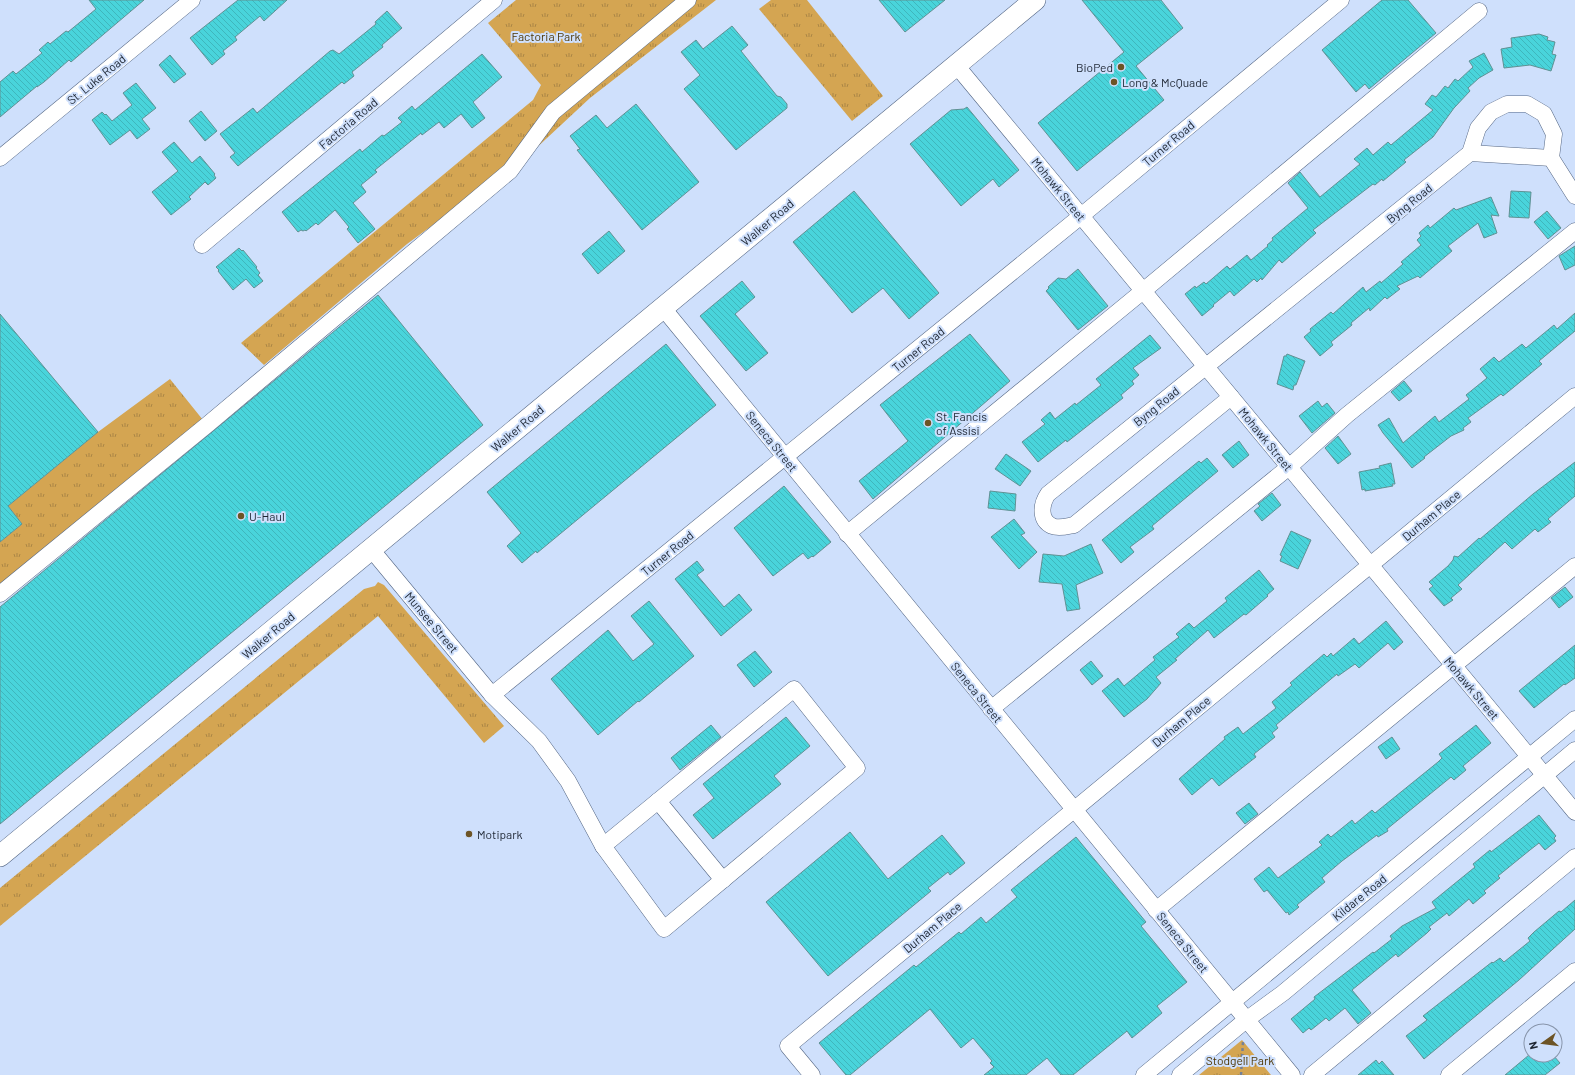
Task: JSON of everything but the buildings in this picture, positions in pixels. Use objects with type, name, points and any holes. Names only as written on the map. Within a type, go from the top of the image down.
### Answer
[{"type":"main road","name":"Walker Road","points":[[0,856],[1035,0]]},
{"type":"street","name":"St. Luke Road","points":[[0,158],[192,0]]},
{"type":"street","name":"Factoria Road","points":[[202,245],[477,5],[494,0]]},
{"type":"street","points":[[0,594],[207,424],[510,171],[553,112],[688,0]]},
{"type":"street","name":"Turner Road","points":[[492,694],[785,458],[1081,216],[1341,0]]},
{"type":"street","points":[[847,534],[1143,291],[1479,11]]},
{"type":"street","name":"Mohawk Street","points":[[956,65],[1575,812]]},
{"type":"street","points":[[1552,158],[1470,153],[1478,128],[1491,112],[1507,104],[1527,104],[1544,114],[1554,134],[1552,158],[1575,196]]},
{"type":"street","name":"Byng Road","points":[[1231,397],[1074,525],[1062,528],[1053,527],[1046,521],[1042,512],[1043,500],[1048,494],[1470,153]]},
{"type":"street","points":[[991,709],[1288,467],[1347,415],[1575,231]]},
{"type":"street","name":"Seneca Street","points":[[663,308],[1292,1075]]},
{"type":"street","name":"Durham Place","points":[[812,1075],[788,1046],[1575,396]]},
{"type":"street","name":"Munsee Street","points":[[371,549],[492,694],[540,741],[568,781],[603,846],[664,929],[723,880]]},
{"type":"street","points":[[1156,910],[1575,566]]},
{"type":"street","points":[[603,846],[794,689],[857,768],[723,880],[658,801]]},
{"type":"street","name":"Kildare Road","points":[[1144,1075],[1575,719]]},
{"type":"street","name":"Kildare Road","points":[[1180,1075],[1246,1020],[1283,993],[1575,750]]},
{"type":"street","points":[[1312,1075],[1575,857]]},
{"type":"street","points":[[1449,1075],[1575,971]]},
{"type":"path","points":[[1241,1075],[1243,1040]]},
{"type":"green space","name":"Factoria Park","points":[[516,0],[716,0],[590,98],[532,152],[407,244],[264,365],[241,343],[533,100],[541,85],[488,23]]},
{"type":"green space","points":[[771,0],[807,0],[883,96],[852,121],[759,9]]},
{"type":"green space","points":[[170,379],[207,425],[0,594],[0,542],[22,524],[8,506],[98,432]]},
{"type":"green space","points":[[378,582],[384,585],[504,726],[484,743],[378,616],[0,926],[0,888],[364,589],[375,586]]},
{"type":"green space","name":"Stodgell Park","points":[[1242,1040],[1271,1075],[1199,1075]]},
{"type":"place","name":"BioPed","points":[[1121,67]]},
{"type":"place","name":"Long & McQuade","points":[[1114,82]]},
{"type":"place","name":"St. Fancis of Assisi","points":[[928,423]]},
{"type":"place","name":"U-Haul","points":[[241,516]]},
{"type":"place","name":"Motipark","points":[[469,834]]}]
